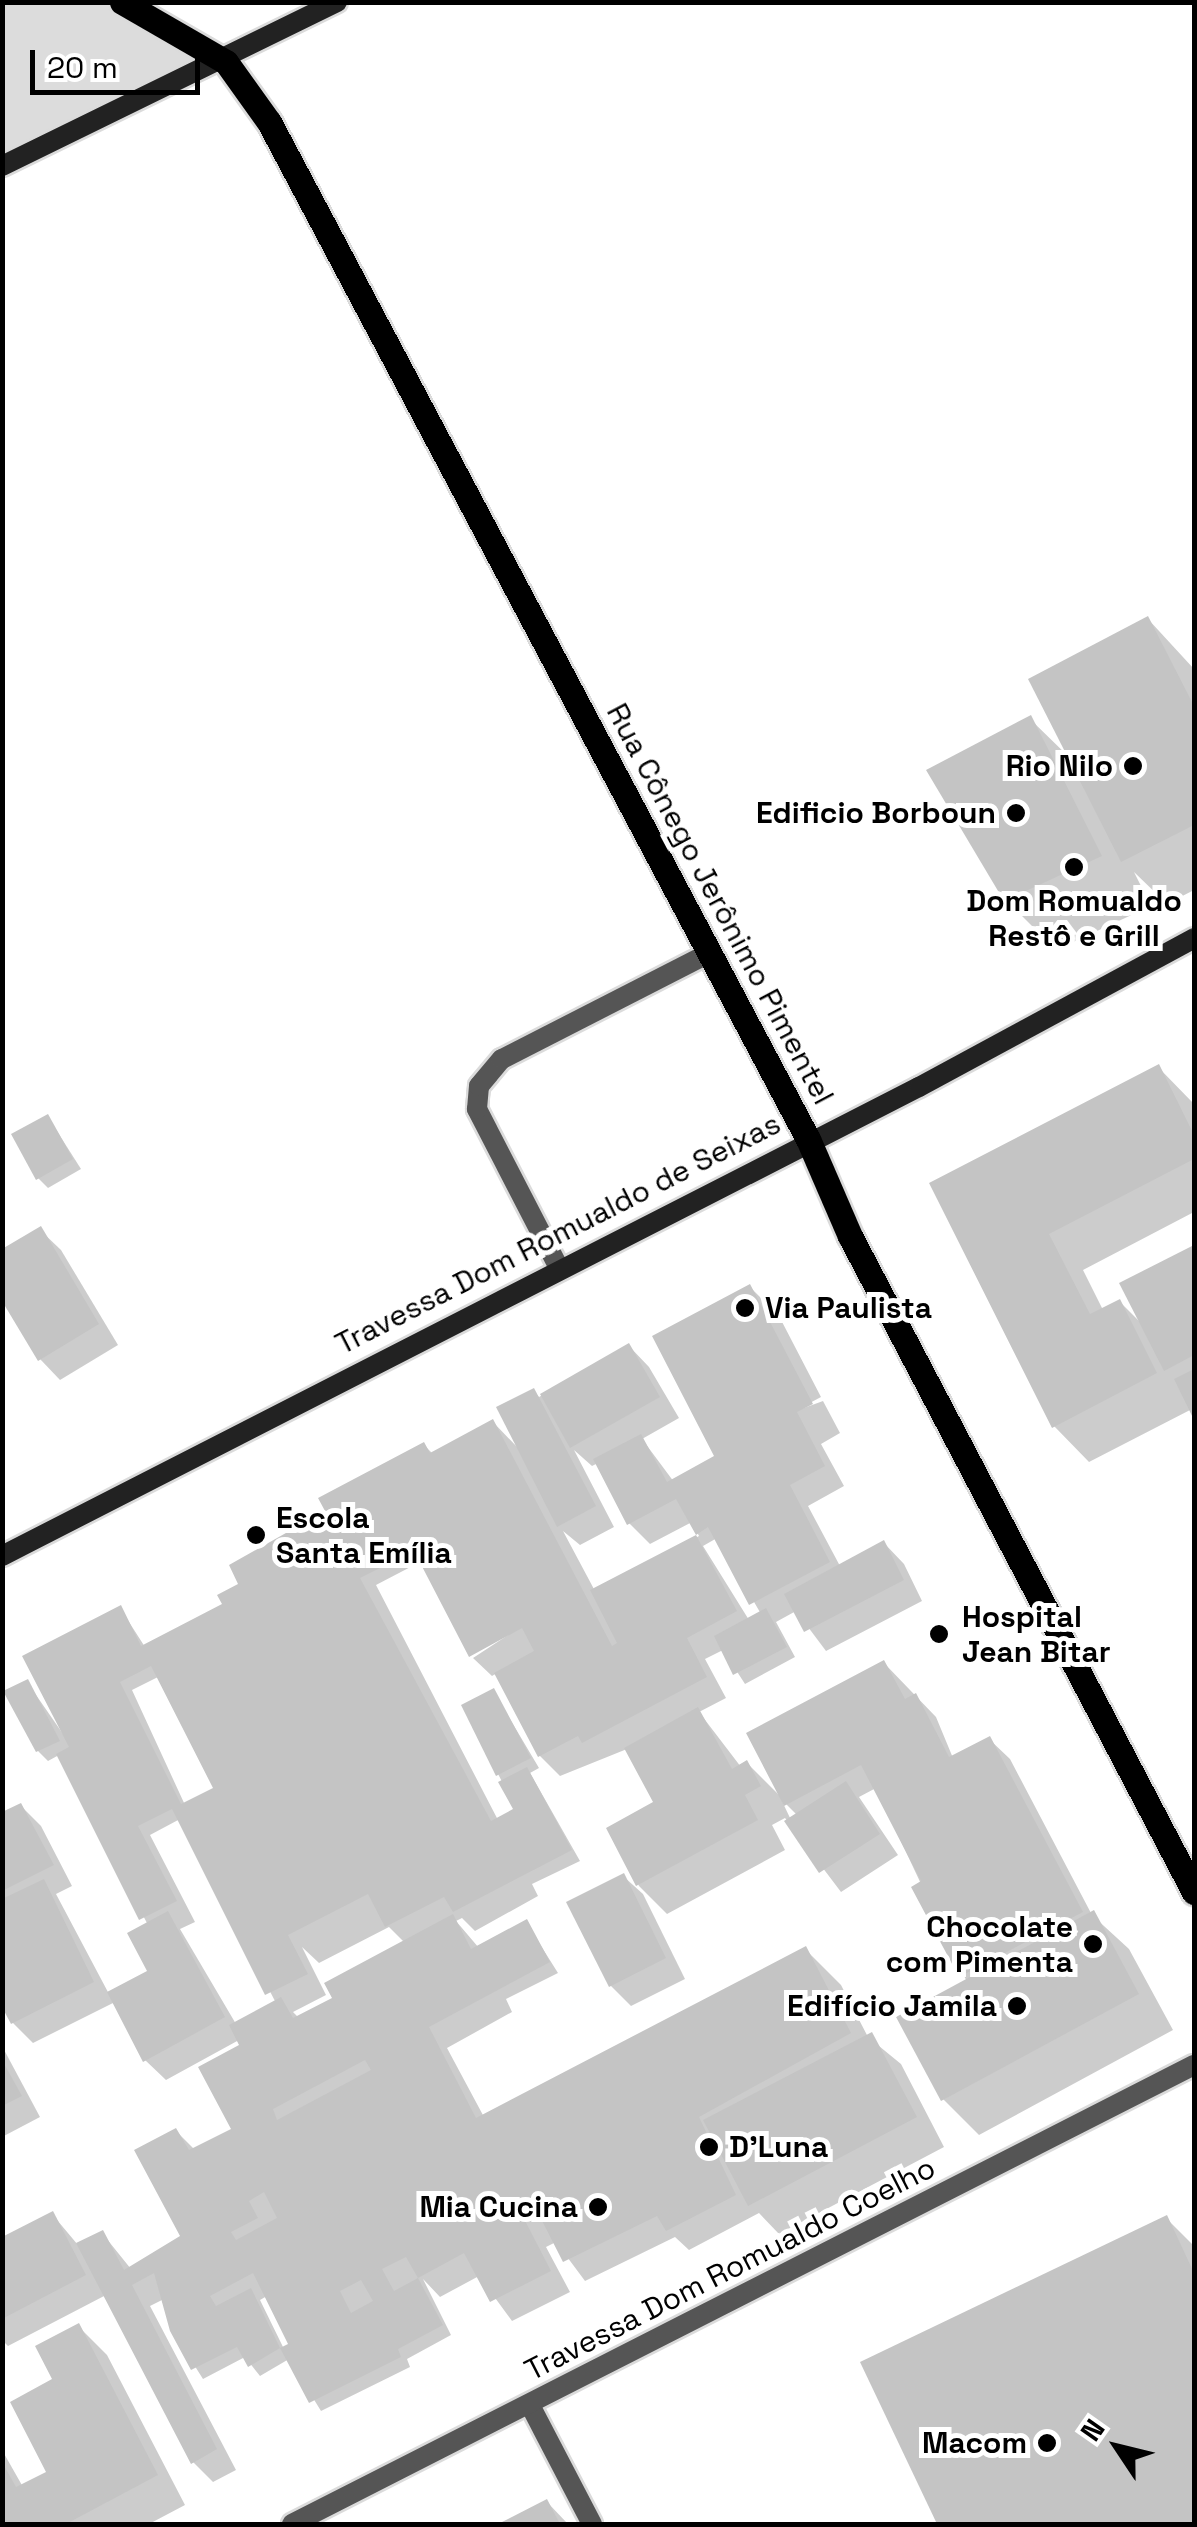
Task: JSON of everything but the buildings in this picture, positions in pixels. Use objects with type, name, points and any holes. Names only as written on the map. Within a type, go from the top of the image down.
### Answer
[{"type":"main road","name":"Rua Cônego Jerônimo Pimentel","points":[[122,2],[226,62],[268,122],[808,1139],[850,1236],[1194,1892]]},
{"type":"street","points":[[2,166],[226,62],[338,2]]},
{"type":"street","name":"Travessa Dom Romualdo de Seixas","points":[[2,1556],[808,1139],[919,1087],[1194,938]]},
{"type":"street","points":[[559,1268],[477,1110],[480,1086],[502,1059],[709,953]]},
{"type":"street","name":"Travessa Dom Romualdo Coelho","points":[[292,2524],[1194,2064]]},
{"type":"street","points":[[530,2405],[592,2524]]},
{"type":"shaded area","points":[[3,3],[141,3],[214,47],[3,166]]},
{"type":"place","name":"Rio Nilo","points":[[1133,766]]},
{"type":"place","name":"Edificio Borboun","points":[[1016,813]]},
{"type":"place","name":"Dom Romualdo Restô e Grill","points":[[1074,867]]},
{"type":"place","name":"Via Paulista","points":[[745,1308]]},
{"type":"place","name":"Escola Santa Emília","points":[[256,1535]]},
{"type":"place","name":"Hospital Jean Bitar","points":[[939,1634]]},
{"type":"place","name":"Chocolate com Pimenta","points":[[1093,1944]]},
{"type":"place","name":"Edifício Jamila","points":[[1017,2006]]},
{"type":"place","name":"D'Luna","points":[[709,2147]]},
{"type":"place","name":"Mia Cucina","points":[[598,2207]]},
{"type":"place","name":"Macom","points":[[1047,2443]]}]
